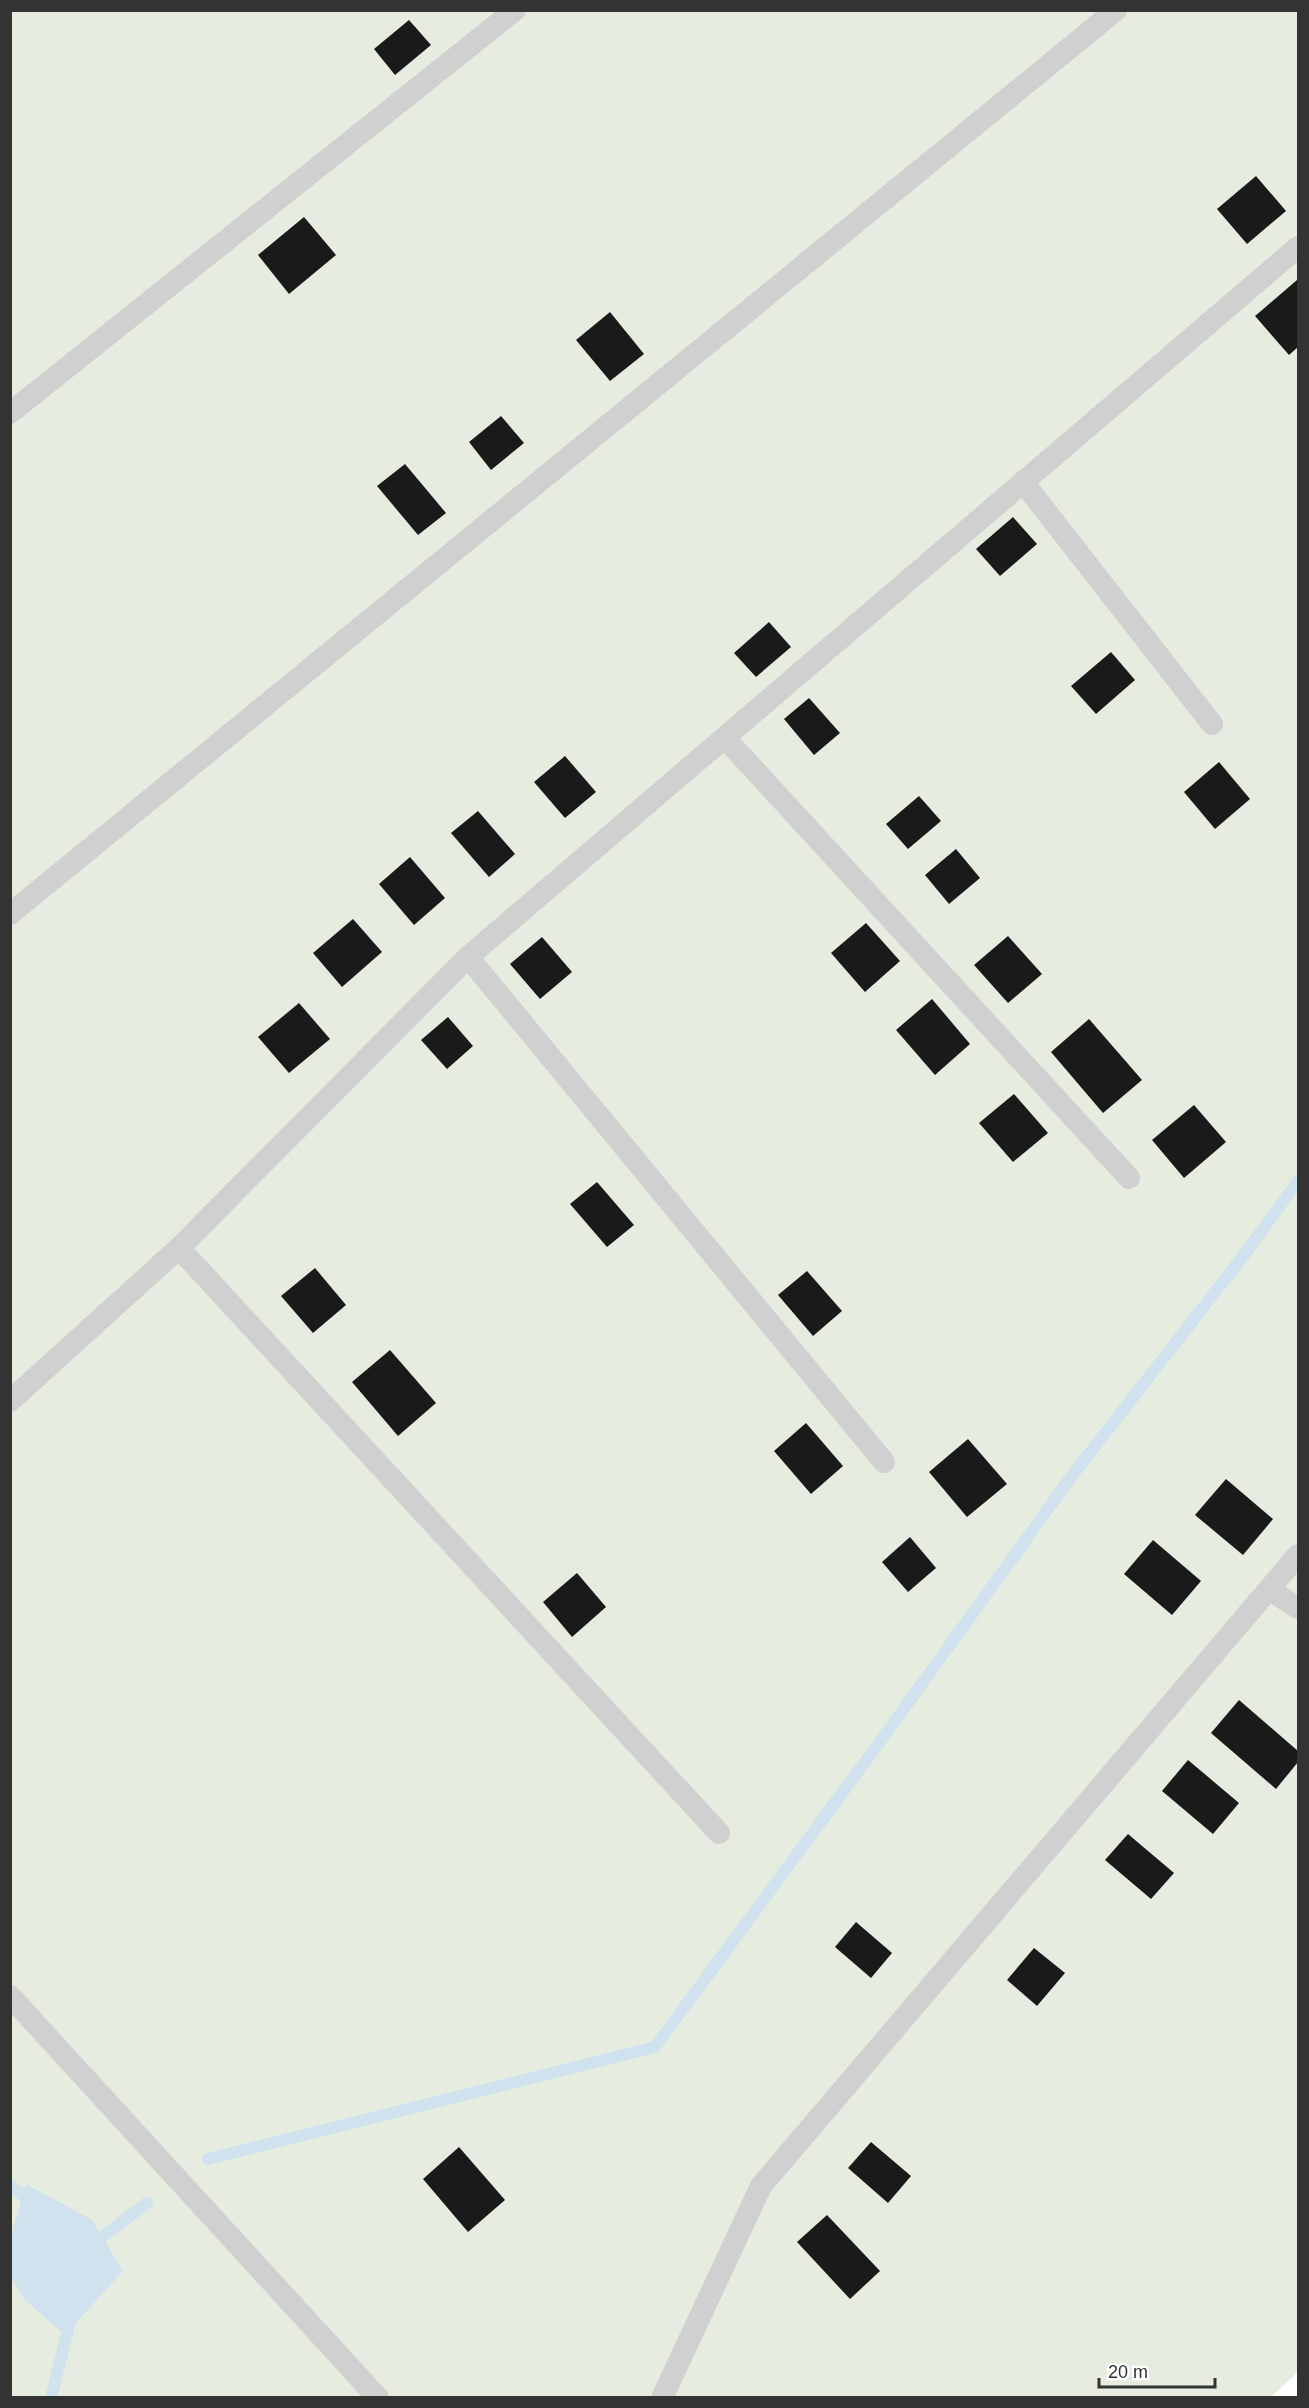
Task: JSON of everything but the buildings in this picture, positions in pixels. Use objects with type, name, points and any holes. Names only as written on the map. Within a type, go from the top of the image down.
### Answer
[{"type":"lane","points":[[10,413],[515,10]]},
{"type":"lane","points":[[10,914],[1116,10]]},
{"type":"lane","points":[[10,1401],[179,1248],[468,957],[1299,247]]},
{"type":"lane","points":[[1023,482],[1212,724]]},
{"type":"lane","points":[[725,738],[1129,1178]]},
{"type":"lane","points":[[468,957],[884,1462]]},
{"type":"lane","points":[[179,1248],[719,1833]]},
{"type":"lane","points":[[662,2397],[761,2186],[1299,1555]]},
{"type":"lane","points":[[1270,1590],[1299,1608]]},
{"type":"lane","points":[[10,1996],[378,2397]]},
{"type":"shaded area","points":[[11,11],[1298,11],[1298,2372],[1270,2398],[11,2398]]},
{"type":"water","points":[[26,2184],[92,2220],[123,2271],[65,2335],[25,2300],[11,2277],[11,2236]]},
{"type":"waterway","points":[[208,2159],[655,2047],[1071,1477],[1247,1251],[1298,1181]]},
{"type":"waterway","points":[[10,2185],[35,2205]]},
{"type":"waterway","points":[[90,2246],[147,2203]]},
{"type":"waterway","points":[[51,2398],[71,2317]]}]
